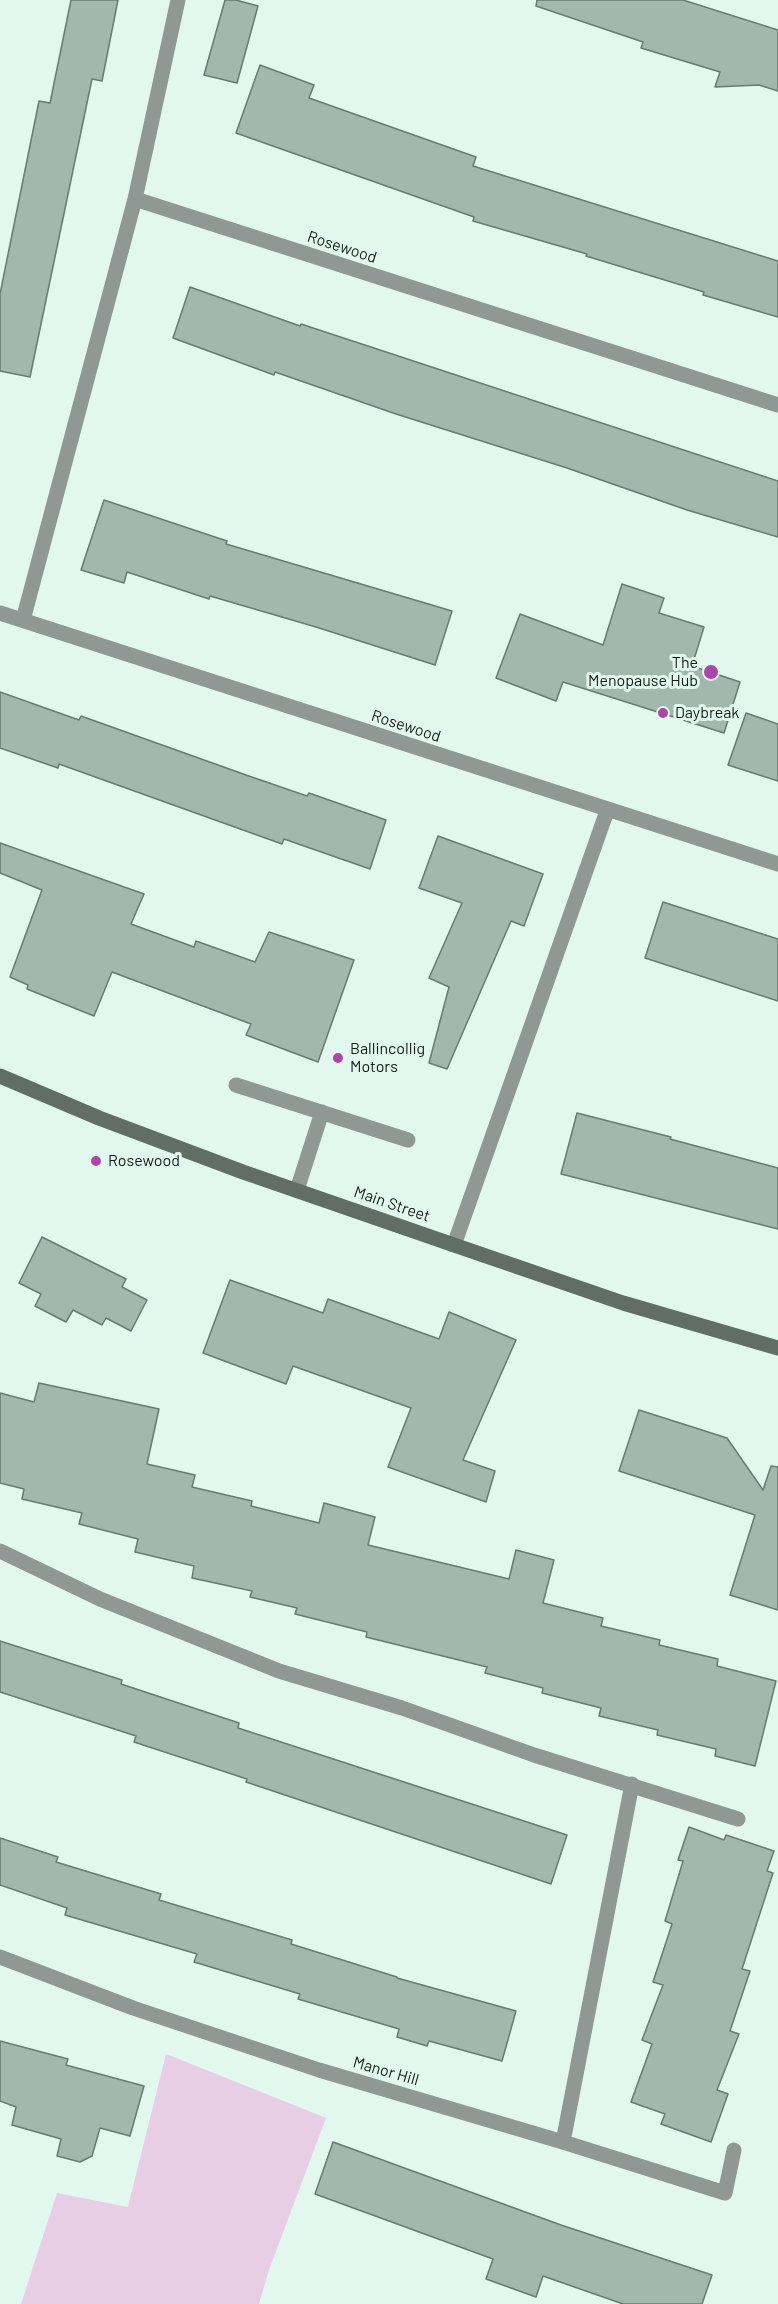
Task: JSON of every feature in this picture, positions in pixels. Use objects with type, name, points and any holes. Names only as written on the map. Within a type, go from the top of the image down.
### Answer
[{"type":"main road","name":"Main Street","points":[[0,1076],[99,1118],[454,1245],[623,1303],[778,1348]]},
{"type":"street","points":[[23,620],[135,199],[178,0]]},
{"type":"street","name":"Rosewood","points":[[135,199],[778,405]]},
{"type":"street","name":"Rosewood","points":[[0,613],[607,811],[778,864]]},
{"type":"street","points":[[454,1245],[607,811]]},
{"type":"street","points":[[237,1085],[408,1140]]},
{"type":"street","points":[[297,1190],[322,1112]]},
{"type":"street","points":[[0,1551],[100,1599],[279,1671],[402,1708],[534,1755],[738,1819]]},
{"type":"street","points":[[563,2142],[632,1784]]},
{"type":"street","name":"Manor Hill","points":[[0,1957],[133,2008],[319,2070],[563,2142],[725,2193],[734,2150]]},
{"type":"shaded area","points":[[166,2054],[326,2118],[269,2270],[259,2304],[21,2304],[57,2193],[128,2207]]},
{"type":"building","points":[[71,0],[118,0],[102,81],[92,79],[30,377],[0,371],[0,294],[39,101],[50,103]]},
{"type":"building","points":[[225,0],[236,0],[258,6],[237,83],[204,75]]},
{"type":"building","points":[[537,0],[683,0],[778,30],[778,91],[759,85],[715,87],[720,72],[641,48],[643,42],[536,6]]},
{"type":"building","points":[[260,65],[314,85],[309,98],[476,157],[473,166],[778,261],[778,317],[703,295],[704,292],[586,256],[587,254],[473,221],[474,217],[236,133]]},
{"type":"building","points":[[190,287],[300,326],[301,324],[778,481],[778,537],[687,510],[275,372],[274,375],[173,338]]},
{"type":"building","points":[[104,500],[227,541],[226,544],[452,611],[435,665],[210,596],[209,599],[127,572],[124,583],[81,570]]},
{"type":"building","points":[[622,584],[664,598],[659,613],[704,627],[692,666],[740,682],[724,733],[563,682],[556,701],[496,678],[520,614],[603,645]]},
{"type":"building","points":[[0,692],[79,720],[81,716],[307,796],[309,793],[386,820],[370,869],[284,839],[282,844],[59,764],[58,768],[0,748]]},
{"type":"building","points":[[746,713],[778,724],[778,781],[728,765]]},
{"type":"building","points":[[438,836],[543,874],[524,926],[511,921],[447,1069],[429,1063],[449,987],[429,978],[462,903],[419,888]]},
{"type":"building","points":[[0,843],[144,894],[131,924],[194,947],[196,941],[255,962],[269,932],[354,960],[318,1062],[246,1035],[251,1024],[112,972],[94,1016],[27,989],[28,985],[10,977],[42,890],[0,873]]},
{"type":"building","points":[[663,902],[778,939],[778,1001],[645,958]]},
{"type":"building","points":[[577,1113],[778,1168],[778,1229],[561,1174]]},
{"type":"building","points":[[42,1237],[126,1279],[122,1287],[147,1300],[131,1331],[106,1318],[102,1325],[73,1310],[66,1322],[35,1306],[41,1294],[19,1283]]},
{"type":"building","points":[[230,1280],[323,1313],[328,1299],[439,1339],[449,1312],[516,1340],[463,1460],[495,1471],[486,1502],[388,1467],[411,1408],[293,1366],[286,1384],[203,1353]]},
{"type":"building","points":[[39,1383],[159,1409],[147,1464],[195,1475],[192,1487],[252,1501],[251,1506],[319,1523],[324,1503],[375,1517],[368,1545],[509,1579],[516,1550],[554,1560],[543,1603],[603,1618],[601,1626],[660,1640],[659,1645],[718,1659],[717,1666],[776,1681],[755,1766],[715,1756],[716,1749],[657,1735],[658,1730],[599,1716],[601,1708],[542,1693],[543,1688],[485,1673],[487,1667],[366,1637],[367,1632],[295,1614],[297,1608],[250,1597],[252,1591],[192,1578],[194,1566],[135,1552],[138,1539],[79,1524],[82,1513],[22,1499],[24,1489],[0,1483],[0,1393],[34,1402]]},
{"type":"building","points":[[639,1410],[727,1438],[763,1490],[771,1466],[778,1467],[778,1610],[730,1595],[755,1515],[619,1471]]},
{"type":"building","points":[[0,1641],[122,1680],[121,1684],[239,1723],[238,1728],[567,1835],[551,1884],[246,1782],[247,1779],[134,1742],[136,1736],[0,1692]]},
{"type":"building","points":[[689,1827],[724,1840],[726,1835],[774,1851],[767,1871],[773,1873],[742,1969],[750,1971],[730,2031],[739,2034],[717,2090],[728,2094],[711,2142],[661,2124],[665,2114],[631,2102],[652,2044],[642,2040],[663,1985],[653,1982],[672,1924],[665,1921],[683,1861],[678,1860]]},
{"type":"building","points":[[0,1838],[58,1857],[56,1862],[161,1894],[159,1900],[292,1940],[291,1944],[397,1978],[516,2011],[502,2061],[429,2041],[427,2046],[397,2037],[399,2029],[298,1999],[300,1994],[194,1962],[197,1954],[65,1915],[67,1908],[0,1885]]},
{"type":"building","points":[[0,2041],[68,2059],[66,2065],[144,2086],[130,2136],[100,2128],[92,2156],[80,2162],[57,2156],[61,2139],[12,2125],[16,2107],[0,2101]]},
{"type":"building","points":[[333,2142],[561,2225],[712,2275],[702,2304],[623,2304],[543,2276],[536,2297],[486,2279],[493,2259],[315,2194]]},
{"type":"place","name":"The Menopause Hub","points":[[711,672]]},
{"type":"place","name":"Daybreak","points":[[663,713]]},
{"type":"place","name":"Ballincollig Motors","points":[[338,1058]]},
{"type":"place","name":"Rosewood","points":[[96,1161]]}]
